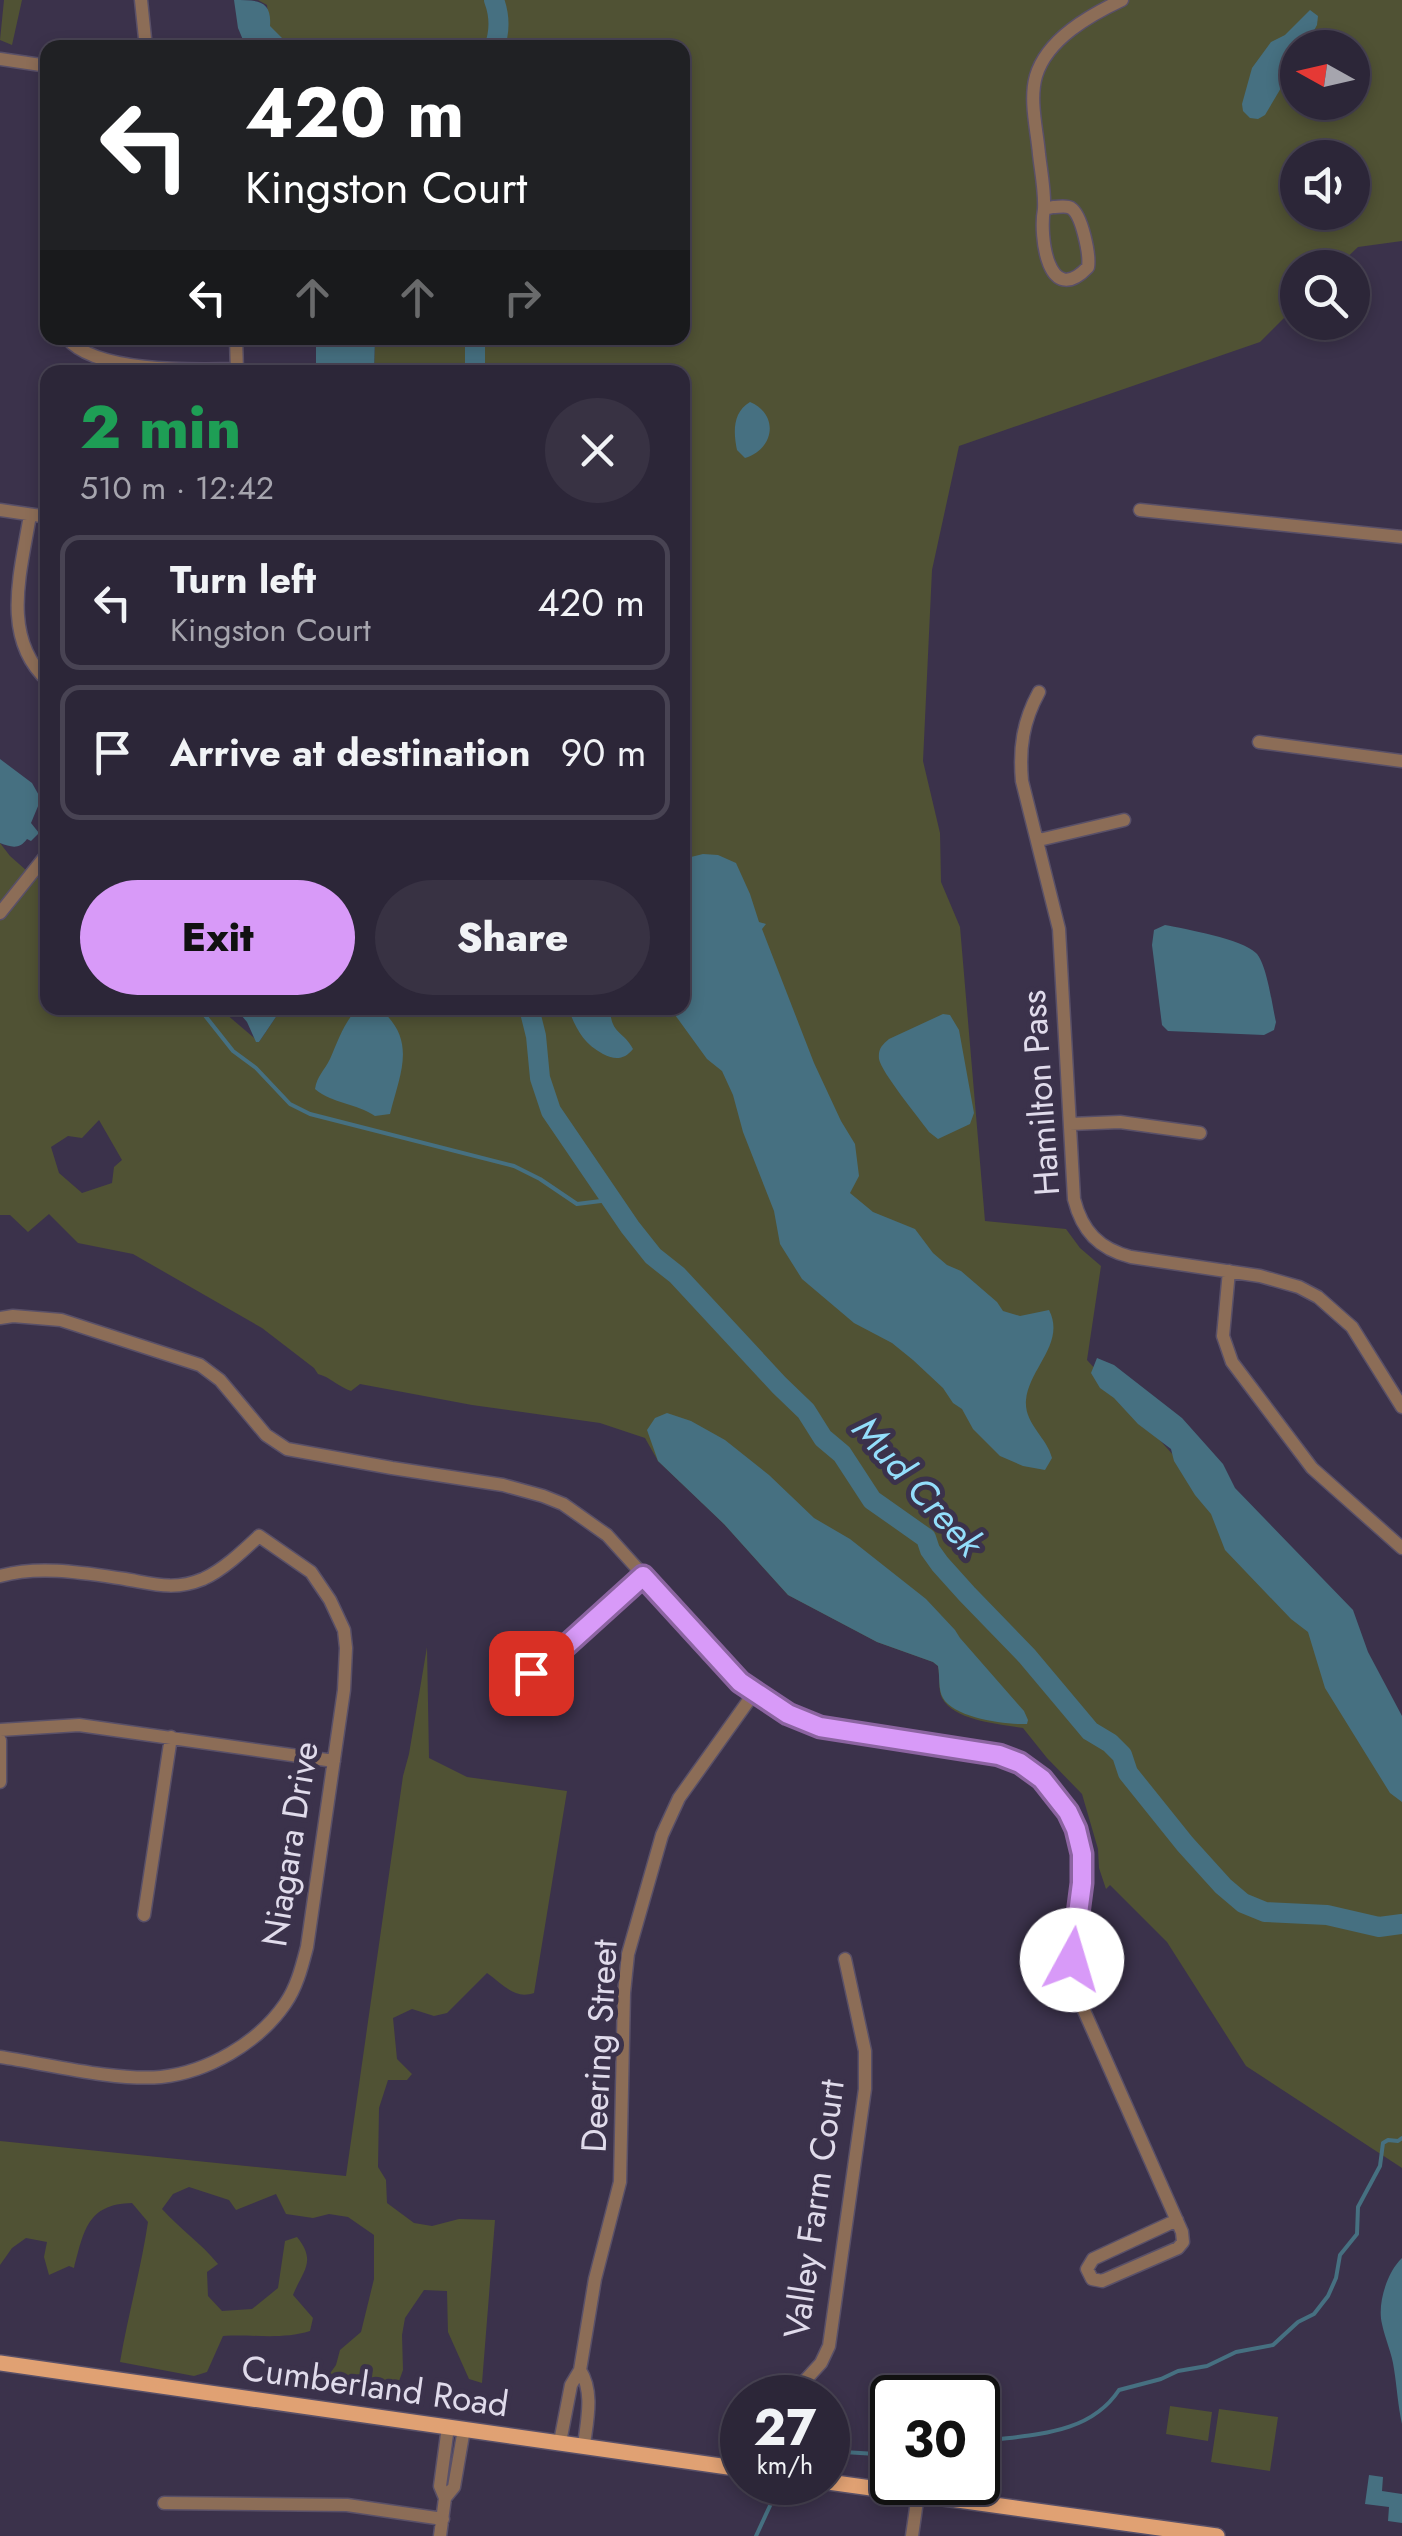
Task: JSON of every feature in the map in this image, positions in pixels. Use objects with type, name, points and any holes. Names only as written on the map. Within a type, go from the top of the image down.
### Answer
[{"type":"main road","name":"Cumberland Road","points":[[0,2363],[720,2465]]},
{"type":"main road","points":[[997,2505],[1218,2536]]},
{"type":"street","points":[[141,0],[145,40]]},
{"type":"street","points":[[1044,209],[1066,207],[1076,214],[1090,262],[1080,275],[1064,278],[1049,268],[1042,224],[1036,76],[1046,55],[1061,38],[1122,0]]},
{"type":"street","points":[[0,59],[40,65]]},
{"type":"street","points":[[73,345],[96,358],[141,365]]},
{"type":"street","points":[[0,510],[40,516]]},
{"type":"street","points":[[1140,510],[1402,536]]},
{"type":"street","points":[[30,514],[15,620],[28,660],[40,673]]},
{"type":"street","name":"Hamilton Pass","points":[[1039,692],[1029,710],[1021,750],[1022,780],[1059,929],[1074,1198],[1079,1217],[1100,1245],[1116,1253],[1260,1276],[1299,1287],[1352,1327],[1402,1407]]},
{"type":"street","points":[[1259,742],[1402,761]]},
{"type":"street","points":[[1039,840],[1124,820]]},
{"type":"street","points":[[0,913],[40,863]]},
{"type":"street","points":[[1070,1124],[1120,1122],[1200,1132]]},
{"type":"street","points":[[1228,1271],[1222,1336],[1232,1362],[1312,1468],[1402,1548]]},
{"type":"street","points":[[0,1318],[61,1320],[200,1365],[220,1380],[266,1436],[287,1449],[503,1484],[543,1496],[581,1516],[607,1536],[720,1662],[754,1694],[788,1714],[820,1727],[1008,1758],[1028,1768],[1059,1799],[1076,1829],[1082,1854],[1082,1883],[1072,1960],[1075,1984],[1182,2232],[1183,2242],[1178,2248],[1102,2282],[1092,2279],[1087,2269],[1093,2259],[1176,2220]]},
{"type":"street","name":"Niagara Drive","points":[[0,1576],[34,1569],[182,1586],[205,1578],[259,1536],[312,1572],[344,1630],[346,1671],[307,1946],[299,1977],[286,2003],[247,2042],[219,2060],[189,2072],[160,2077],[109,2074],[0,2057]]},
{"type":"street","points":[[520,1678],[548,1662],[643,1576]]},
{"type":"street","name":"Deering Street","points":[[560,2442],[572,2385],[580,2370],[591,2295],[620,2182],[628,1954],[651,1869],[672,1812],[754,1694]]},
{"type":"street","points":[[0,1730],[79,1725],[334,1761]]},
{"type":"street","points":[[144,1915],[171,1737]]},
{"type":"street","points":[[0,1740],[0,1782]]},
{"type":"street","name":"Valley Farm Court","points":[[810,2375],[829,2346],[865,2089],[865,2050],[846,1959]]},
{"type":"street","name":"Deering Street","points":[[580,2370],[586,2378],[589,2399],[584,2445]]},
{"type":"street","points":[[440,2536],[445,2498],[440,2486],[456,2428]]},
{"type":"street","points":[[164,2503],[347,2505],[443,2519]]},
{"type":"street","points":[[912,2536],[916,2505]]},
{"type":"green space","points":[[4,0],[22,0],[12,45],[0,40]]},
{"type":"green space","points":[[258,0],[1402,0],[1402,241],[1355,250],[1280,250],[1280,322],[1260,342],[959,446],[932,570],[923,761],[940,833],[941,882],[960,927],[985,1221],[1066,1229],[1101,1266],[1087,1360],[1341,1640],[1402,1749],[1402,2168],[1246,2066],[1167,1942],[1110,1885],[1106,1889],[1082,1794],[1023,1728],[956,1712],[942,1698],[938,1666],[933,1662],[877,1642],[788,1595],[724,1524],[658,1461],[645,1438],[600,1423],[360,1384],[351,1391],[318,1374],[262,1328],[133,1254],[78,1243],[49,1214],[28,1232],[10,1215],[0,1215],[0,843],[36,879],[40,877],[40,1015],[227,1015],[259,1042],[277,1015],[690,1015],[690,365],[374,365],[375,345],[690,345],[690,40],[284,40],[269,26],[267,5]],"holes":[[[99,1120],[122,1160],[114,1167],[112,1183],[82,1193],[59,1173],[51,1147],[68,1136],[82,1138]]]},
{"type":"green space","points":[[427,1647],[429,1758],[467,1777],[567,1791],[534,1993],[515,1993],[487,1973],[447,2013],[434,2016],[412,2009],[393,2018],[397,2059],[412,2074],[407,2080],[388,2080],[379,2108],[378,2167],[386,2180],[387,2203],[414,2223],[432,2226],[459,2219],[495,2220],[482,2383],[469,2379],[448,2332],[447,2291],[424,2290],[405,2318],[403,2370],[394,2395],[376,2398],[328,2393],[326,2379],[340,2350],[361,2332],[374,2279],[374,2235],[348,2217],[286,2214],[276,2194],[236,2210],[229,2200],[189,2187],[173,2194],[162,2209],[218,2264],[207,2272],[208,2296],[222,2311],[252,2309],[278,2288],[285,2241],[297,2237],[307,2260],[293,2295],[313,2318],[310,2331],[278,2336],[223,2336],[207,2372],[194,2376],[120,2362],[148,2222],[132,2203],[105,2208],[85,2231],[74,2268],[69,2266],[49,2275],[44,2257],[47,2242],[26,2238],[12,2248],[0,2265],[0,2141],[346,2176],[403,1776]]},
{"type":"green space","points":[[1170,2406],[1212,2412],[1208,2441],[1166,2434]]},
{"type":"green space","points":[[1219,2409],[1278,2417],[1270,2471],[1211,2462]]},
{"type":"water","points":[[234,0],[256,1],[266,6],[270,26],[284,40],[243,40]]},
{"type":"water","points":[[1310,10],[1318,16],[1314,30],[1290,30]]},
{"type":"water","points":[[1280,38],[1280,90],[1265,115],[1250,118],[1242,104],[1252,68],[1271,42]]},
{"type":"water","points":[[316,345],[375,345],[374,365],[316,365]]},
{"type":"water","points":[[750,402],[766,415],[770,431],[763,447],[745,458],[737,450],[735,429],[740,411]]},
{"type":"water","points":[[0,759],[32,783],[40,801],[31,823],[39,833],[18,846],[0,843]]},
{"type":"water","points":[[718,855],[736,863],[759,922],[766,924],[762,929],[814,1063],[855,1144],[859,1176],[850,1193],[873,1212],[915,1229],[933,1253],[961,1271],[1003,1311],[1020,1316],[1049,1310],[1053,1322],[1050,1345],[1026,1400],[1032,1423],[1052,1458],[1045,1470],[1000,1456],[973,1429],[943,1388],[913,1360],[892,1343],[854,1323],[802,1279],[780,1244],[774,1211],[733,1095],[722,1071],[707,1059],[675,1015],[690,1015],[690,857]]},
{"type":"water","points":[[1165,925],[1226,939],[1256,953],[1269,985],[1274,1030],[1264,1035],[1168,1031],[1162,1025],[1152,945],[1154,930]]},
{"type":"water","points":[[943,1014],[950,1015],[959,1030],[974,1113],[970,1124],[938,1139],[893,1084],[879,1056],[889,1039]]},
{"type":"water","points":[[241,1015],[277,1015],[259,1042]]},
{"type":"water","points":[[353,1015],[386,1015],[398,1032],[403,1057],[390,1114],[375,1116],[315,1089]]},
{"type":"water","points":[[571,1015],[611,1015],[615,1028],[633,1049],[623,1057],[607,1056],[590,1045]]},
{"type":"water","points":[[1097,1358],[1114,1365],[1182,1418],[1223,1464],[1235,1488],[1353,1610],[1368,1652],[1402,1716],[1402,1802],[1390,1793],[1325,1688],[1308,1632],[1225,1550],[1211,1514],[1174,1461],[1171,1449],[1100,1388],[1091,1373]]},
{"type":"water","points":[[667,1413],[725,1440],[814,1518],[850,1539],[926,1599],[1024,1711],[1027,1724],[958,1711],[943,1698],[938,1666],[933,1662],[877,1642],[788,1595],[724,1524],[658,1461],[647,1430],[655,1418]]},
{"type":"water","points":[[1402,2258],[1402,2424],[1381,2316],[1388,2280]]},
{"type":"water","points":[[1369,2475],[1383,2477],[1382,2491],[1402,2494],[1402,2523],[1388,2521],[1389,2507],[1365,2504]]},
{"type":"waterway","name":"Mud Creek","points":[[494,0],[496,40]]},
{"type":"waterway","name":"Mud Creek","points":[[475,345],[475,365]]},
{"type":"waterway","points":[[205,1015],[233,1051],[256,1068],[290,1104],[310,1114],[514,1166],[577,1204],[609,1200]]},
{"type":"waterway","name":"Mud Creek","points":[[531,1015],[540,1078],[551,1111],[653,1256],[677,1275],[806,1411],[823,1438],[842,1454],[872,1500],[926,1538],[940,1564],[1027,1656],[1090,1731],[1122,1755],[1128,1773],[1223,1886],[1243,1903],[1265,1912],[1327,1915],[1379,1927],[1402,1924]]},
{"type":"waterway","points":[[1000,2439],[1074,2425],[1091,2417],[1119,2390],[1207,2366],[1236,2352],[1273,2345],[1298,2322],[1314,2314],[1328,2296],[1340,2255],[1357,2234],[1358,2207],[1380,2166],[1383,2143],[1402,2138]]},
{"type":"waterway","points":[[850,2452],[870,2454]]},
{"type":"waterway","points":[[756,2536],[770,2505]]},
{"type":"route","points":[[531,1673],[643,1576],[740,1682],[788,1714],[820,1727],[987,1753],[1020,1763],[1042,1779],[1059,1799],[1080,1843],[1082,1883],[1072,1960]]}]
